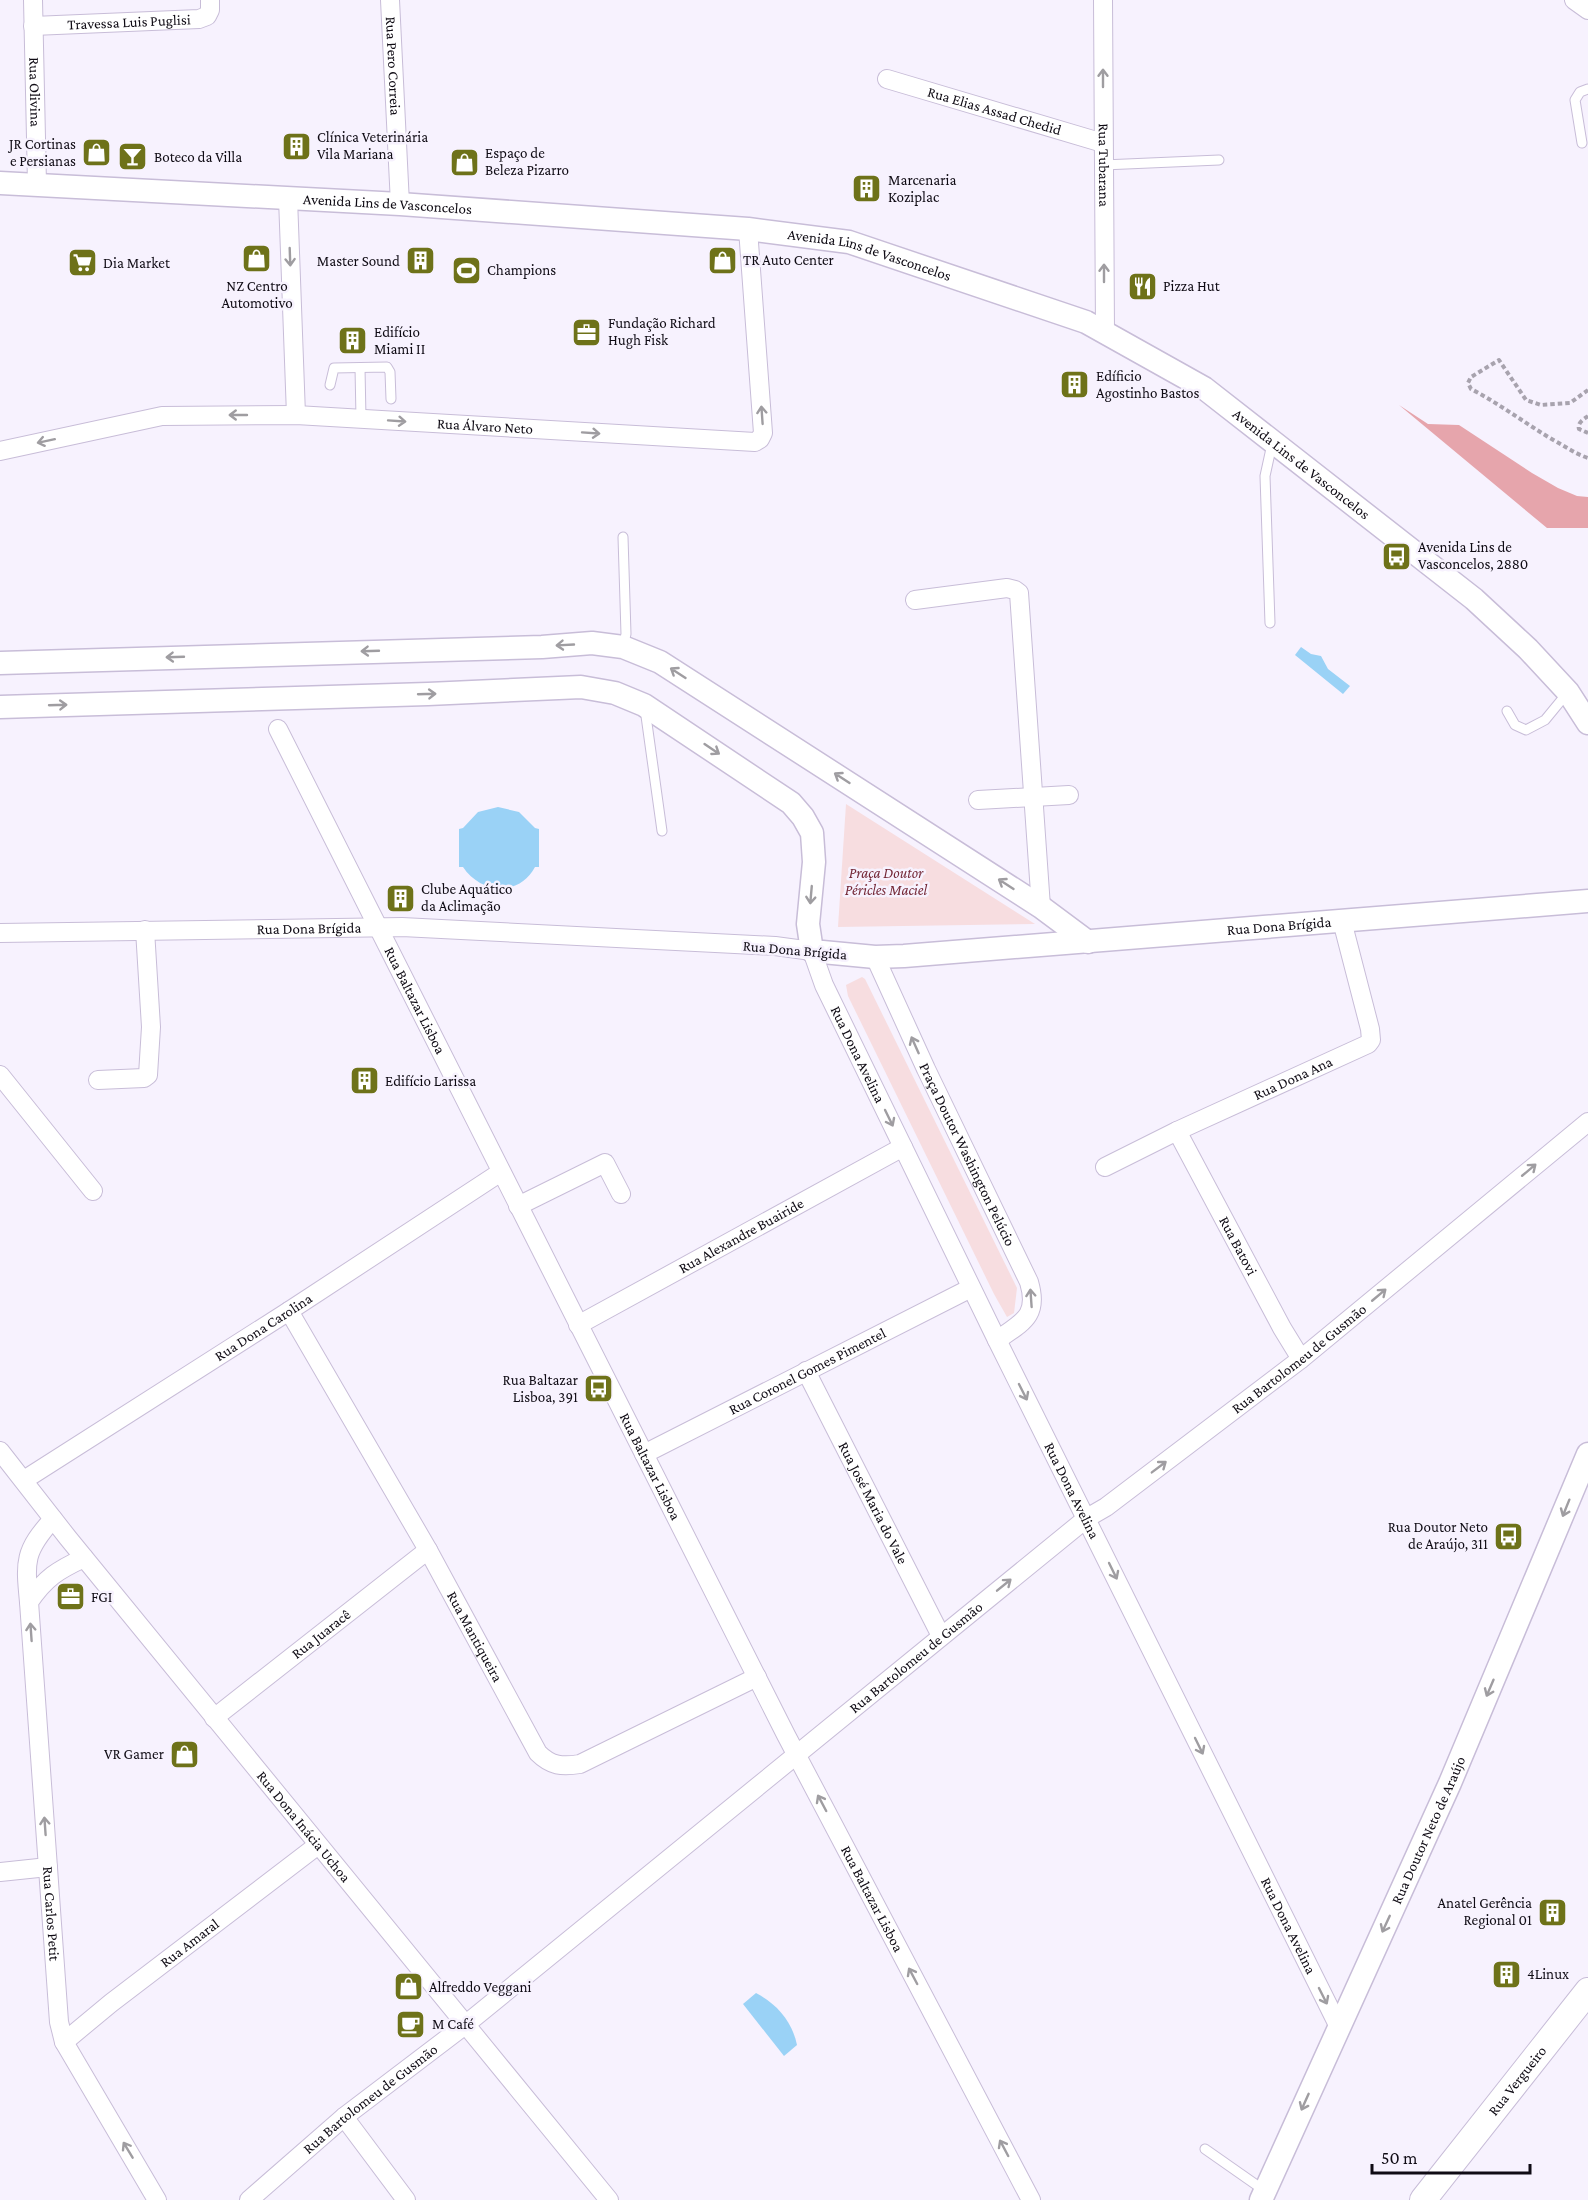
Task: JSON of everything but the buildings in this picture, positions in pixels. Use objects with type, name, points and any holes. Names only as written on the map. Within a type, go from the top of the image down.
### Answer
[{"type":"main road","name":"Rua Vergueiro","points":[[1423,2200],[1588,1992]]},
{"type":"street","name":"Rua Olivina","points":[[33,0],[37,184]]},
{"type":"street","name":"Travessa Luis Puglisi","points":[[33,26],[199,19],[207,16],[210,10],[210,0]]},
{"type":"street","name":"Rua Pero Correia","points":[[390,0],[400,204]]},
{"type":"street","name":"Rua Tubarana","points":[[1103,0],[1105,332]]},
{"type":"street","points":[[1574,0],[1588,10]]},
{"type":"street","name":"Rua Elias Assad Chedid","points":[[887,79],[1103,143]]},
{"type":"street","name":"Avenida Lins de Vasconcelos","points":[[0,183],[400,204],[748,229],[849,242],[1086,322],[1204,388],[1474,599],[1528,649],[1568,692],[1588,723]]},
{"type":"street","points":[[288,198],[296,415]]},
{"type":"street","name":"Rua Álvaro Neto","points":[[0,451],[162,416],[296,415],[755,442],[763,433],[748,229]]},
{"type":"street","points":[[915,600],[1007,588],[1019,593],[1041,907]]},
{"type":"street","points":[[0,663],[542,647],[592,643],[623,647],[660,662],[1041,907],[1088,942]]},
{"type":"street","points":[[0,707],[581,687],[615,693],[644,705],[791,803],[803,817],[812,833],[814,862],[808,924],[812,951]]},
{"type":"street","name":"Rua Baltazar Lisboa","points":[[278,729],[757,1677],[1031,2200]]},
{"type":"street","points":[[978,800],[1069,795]]},
{"type":"street","name":"Rua Dona Brígida","points":[[0,933],[377,927],[775,946],[875,957],[1588,902]]},
{"type":"street","name":"Rua Dona Ana","points":[[1105,1167],[1368,1044],[1371,1040],[1370,1029],[1342,921]]},
{"type":"street","points":[[98,1080],[144,1078],[148,1075],[150,1027],[145,930]]},
{"type":"street","name":"Rua Dona Avelina","points":[[812,951],[824,985],[997,1340],[1339,2026]]},
{"type":"street","name":"Praça Doutor Washington Pelúcio","points":[[875,957],[926,1070],[1029,1282],[1033,1306],[1019,1324],[997,1340]]},
{"type":"street","points":[[0,1075],[93,1191]]},
{"type":"street","name":"Rua Bartolomeu de Gusmão","points":[[249,2200],[344,2117],[465,2025],[1087,1518],[1106,1507],[1301,1359],[1588,1122]]},
{"type":"street","name":"Rua Batovi","points":[[1178,1131],[1282,1328],[1301,1359]]},
{"type":"street","name":"Rua Alexandre Buairide","points":[[578,1324],[903,1147]]},
{"type":"street","points":[[518,1206],[606,1163],[621,1194]]},
{"type":"street","name":"Rua Dona Carolina","points":[[24,1480],[501,1172]]},
{"type":"street","name":"Rua Coronel Gomes Pimentel","points":[[644,1454],[972,1288]]},
{"type":"street","name":"Rua Mantiqueira","points":[[289,1311],[428,1550],[531,1741],[538,1753],[548,1762],[565,1767],[580,1764],[757,1677]]},
{"type":"street","name":"Rua José Maria do Vale","points":[[806,1371],[941,1636]]},
{"type":"street","name":"Rua Dona Inácia Uchoa","points":[[0,1451],[214,1718],[609,2200]]},
{"type":"street","name":"Rua Doutor Neto de Araújo","points":[[1263,2196],[1450,1784],[1588,1454]]},
{"type":"street","name":"Rua Carlos Petit","points":[[53,1519],[34,1539],[27,1556],[26,1574],[59,2022],[64,2042],[157,2200]]},
{"type":"street","name":"Rua Juaracê","points":[[214,1718],[428,1550]]},
{"type":"street","points":[[29,1602],[47,1579],[60,1569],[84,1558]]},
{"type":"street","name":"Rua Amaral","points":[[64,2042],[111,2003],[318,1845]]},
{"type":"street","points":[[0,1872],[48,1867]]},
{"type":"street","points":[[344,2117],[406,2200]]},
{"type":"lane","points":[[1582,143],[1575,100],[1580,92],[1588,89]]},
{"type":"lane","points":[[1104,165],[1219,160]]},
{"type":"lane","points":[[330,385],[334,368],[387,368],[390,372],[391,399]]},
{"type":"lane","points":[[360,368],[361,418]]},
{"type":"lane","points":[[1270,623],[1265,476],[1273,442]]},
{"type":"lane","points":[[623,537],[626,634],[623,647]]},
{"type":"lane","points":[[1507,711],[1515,725],[1526,730],[1545,720],[1568,692]]},
{"type":"lane","points":[[644,705],[662,831]]},
{"type":"lane","points":[[1205,2149],[1263,2196]]},
{"type":"path","points":[[1588,390],[1570,403],[1534,404],[1526,400],[1499,360],[1471,377],[1468,383],[1471,389],[1545,435],[1588,458]]},
{"type":"path","points":[[1588,416],[1578,426],[1579,429],[1588,433]]},
{"type":"green space","name":"Praça Doutor Péricles Maciel","points":[[846,804],[1035,924],[838,927]]},
{"type":"green space","points":[[862,977],[1017,1288],[1014,1313],[1007,1317],[848,996],[846,985]]},
{"type":"shaded area","points":[[1399,405],[1428,424],[1459,425],[1558,488],[1577,496],[1588,497],[1588,528],[1547,528]]},
{"type":"water","points":[[1301,647],[1311,654],[1321,656],[1328,669],[1350,686],[1343,694],[1295,655]]},
{"type":"water","points":[[498,807],[519,812],[535,828],[539,829],[539,867],[535,867],[520,883],[500,888],[480,883],[463,867],[459,867],[459,829],[463,828],[478,812]]},
{"type":"water","points":[[756,1993],[777,2008],[795,2036],[797,2045],[784,2056],[743,2004]]},
{"type":"place","name":"Clínica Veterinária Vila Mariana","points":[[296,146]]},
{"type":"place","name":"JR Cortinas e Persianas","points":[[97,153]]},
{"type":"place","name":"Boteco da Villa","points":[[133,157]]},
{"type":"place","name":"Espaço de Beleza Pizarro","points":[[464,162]]},
{"type":"place","name":"Marcenaria Koziplac","points":[[867,189]]},
{"type":"place","name":"NZ Centro Automotivo","points":[[257,259]]},
{"type":"place","name":"TR Auto Center","points":[[722,260]]},
{"type":"place","name":"Master Sound","points":[[421,261]]},
{"type":"place","name":"Dia Market","points":[[82,263]]},
{"type":"place","name":"Champions","points":[[466,270]]},
{"type":"place","name":"Pizza Hut","points":[[1142,286]]},
{"type":"place","name":"Fundação Richard Hugh Fisk","points":[[587,332]]},
{"type":"place","name":"Edifício Miami II","points":[[353,341]]},
{"type":"place","name":"Edíficio Agostinho Bastos","points":[[1075,385]]},
{"type":"place","name":"Avenida Lins de Vasconcelos, 2880","points":[[1397,556]]},
{"type":"place","name":"Clube Aquático da Aclimação","points":[[400,898]]},
{"type":"place","name":"Edifício Larissa","points":[[364,1081]]},
{"type":"place","name":"Rua Baltazar Lisboa, 391","points":[[599,1389]]},
{"type":"place","name":"Rua Doutor Neto de Araújo, 311","points":[[1509,1536]]},
{"type":"place","name":"FGI","points":[[70,1597]]},
{"type":"place","name":"VR Gamer","points":[[185,1754]]},
{"type":"place","name":"Anatel Gerência Regional 01","points":[[1553,1912]]},
{"type":"place","name":"4Linux","points":[[1506,1974]]},
{"type":"place","name":"Alfreddo Veggani","points":[[408,1987]]},
{"type":"place","name":"M Café","points":[[411,2024]]}]
